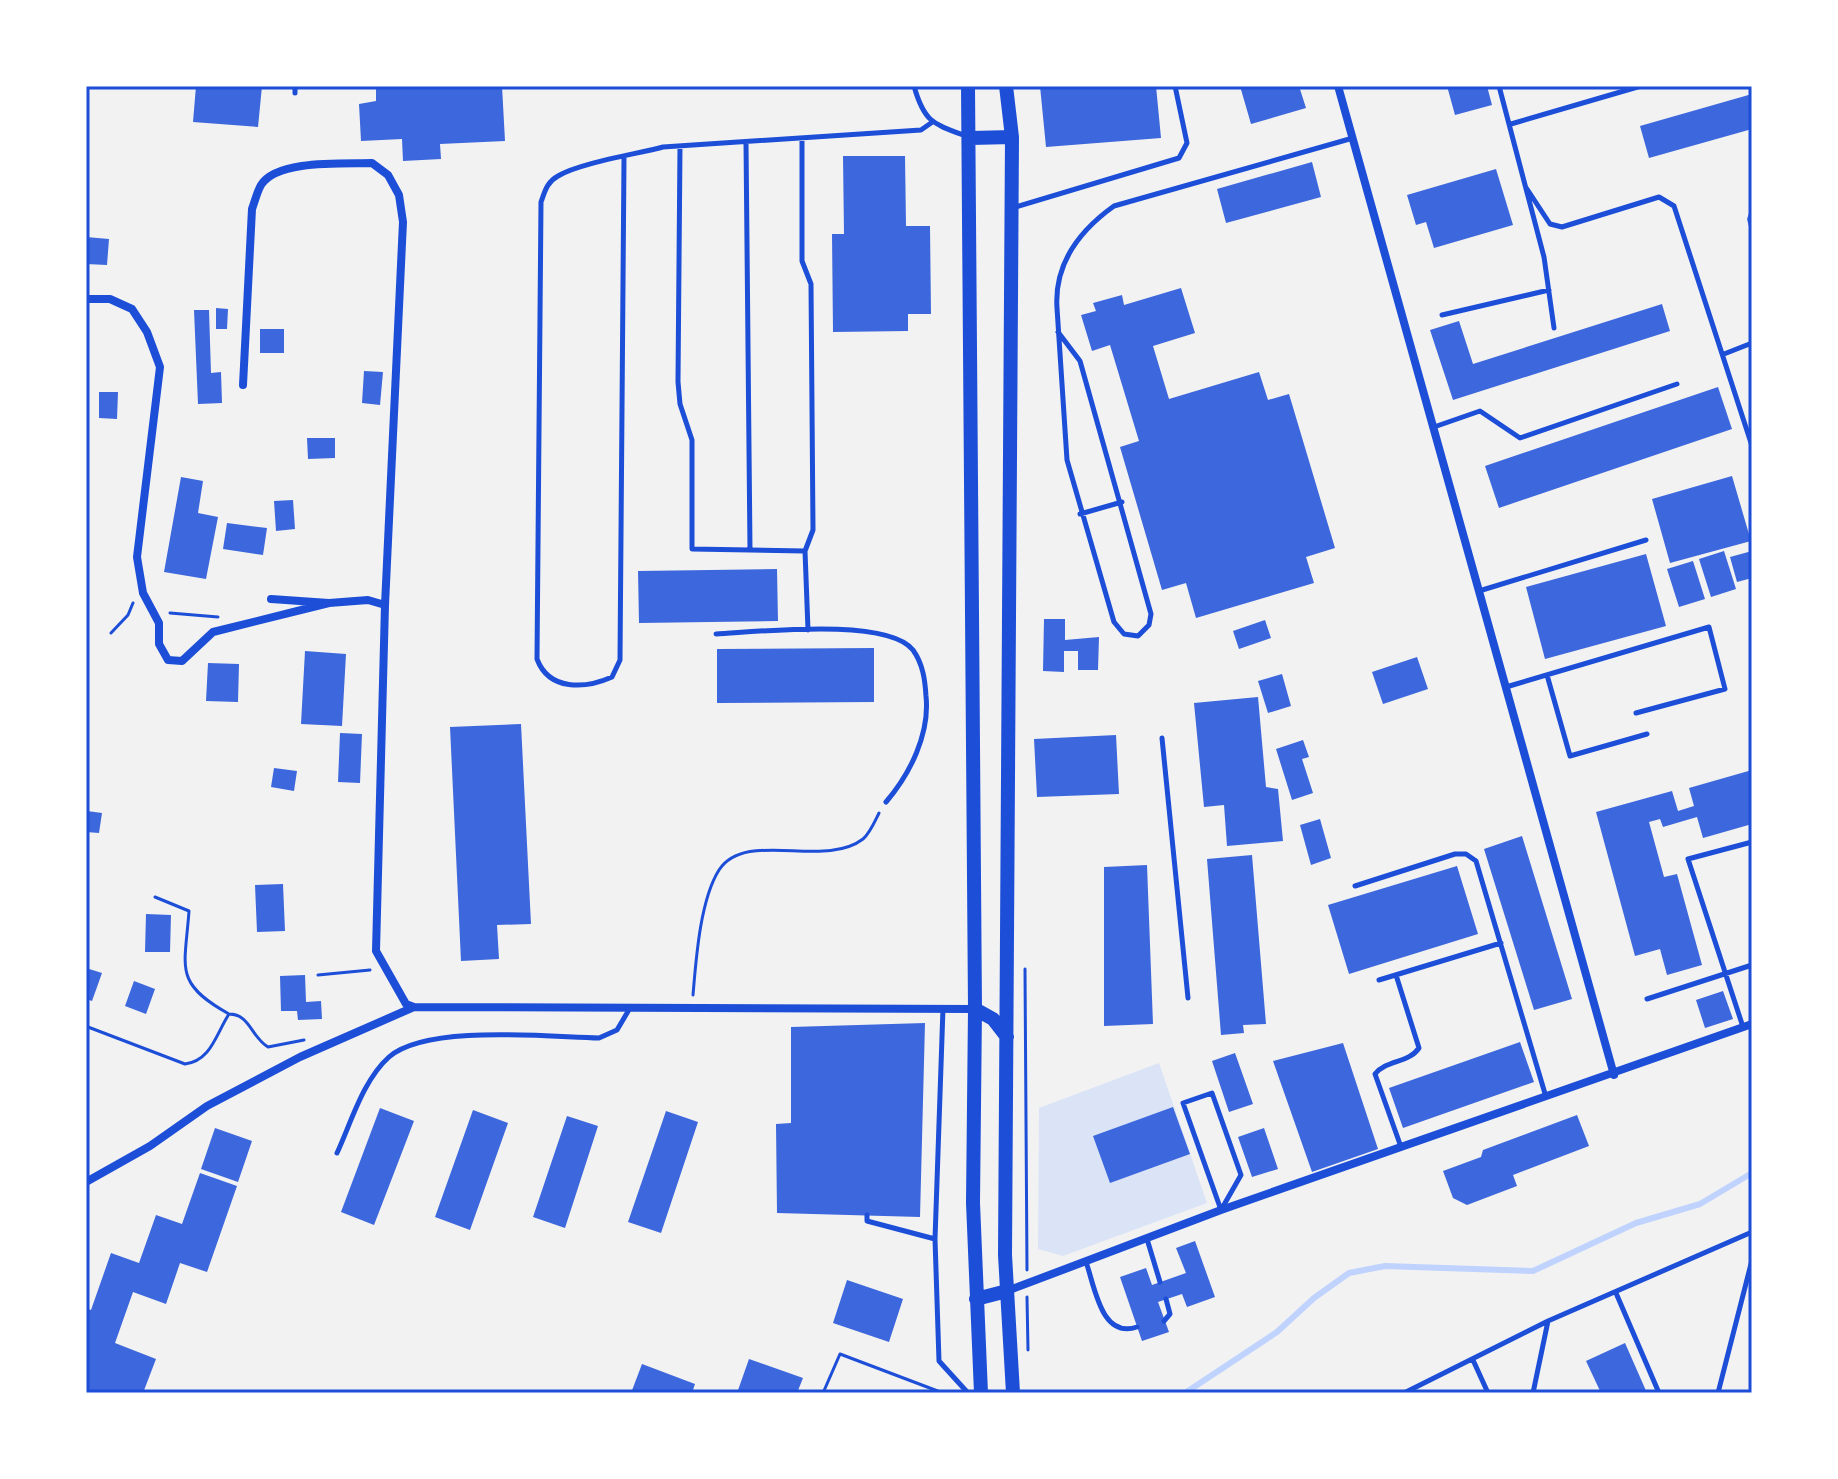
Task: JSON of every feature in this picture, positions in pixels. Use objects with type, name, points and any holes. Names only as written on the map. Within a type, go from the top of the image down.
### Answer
[{"type":"street","points":[[968,86],[971,138],[976,1299],[981,1393]]},
{"type":"street","points":[[1006,86],[1012,137],[1007,1291],[1013,1393]]},
{"type":"street","points":[[1338,86],[1614,1075]]},
{"type":"street","points":[[971,138],[1012,137]]},
{"type":"street","points":[[243,385],[252,209],[262,183],[273,172],[299,166],[372,163],[388,175],[399,195],[403,222],[385,605],[376,951],[406,1004],[414,1007],[943,1007],[975,1009],[993,1019],[1007,1037]]},
{"type":"street","points":[[86,299],[110,299],[132,309],[147,332],[160,367],[137,557],[143,593],[159,623],[159,644],[168,660],[182,661],[213,632],[329,603]]},
{"type":"street","points":[[271,599],[329,603],[368,600],[385,605]]},
{"type":"street","points":[[86,1182],[150,1146],[207,1106],[300,1057],[414,1007]]},
{"type":"street","points":[[976,1299],[1007,1291],[1221,1210],[1748,1026]]},
{"type":"lane","points":[[914,86],[920,107],[931,123],[971,138]]},
{"type":"lane","points":[[1011,208],[1179,158],[1187,143],[1175,86]]},
{"type":"lane","points":[[1499,86],[1527,189],[1554,328]]},
{"type":"lane","points":[[1511,124],[1641,86]]},
{"type":"lane","points":[[624,158],[620,660],[612,677],[598,683],[559,684],[548,679],[537,659],[541,202],[547,186],[559,175],[624,158],[680,146],[921,130],[931,123]]},
{"type":"lane","points":[[802,138],[802,261],[811,284],[813,530],[805,551],[808,630]]},
{"type":"lane","points":[[1058,332],[1080,361],[1122,502],[1151,614],[1149,625],[1138,636],[1124,634],[1116,627],[1080,514],[1067,460],[1058,332],[1055,287],[1059,271],[1083,232],[1114,206],[1353,138]]},
{"type":"lane","points":[[746,142],[750,550]]},
{"type":"lane","points":[[680,146],[678,382],[680,404],[692,440],[692,549],[805,551]]},
{"type":"lane","points":[[1527,189],[1550,224],[1562,227],[1659,197],[1674,206],[1752,446]]},
{"type":"lane","points":[[1442,315],[1549,290]]},
{"type":"lane","points":[[1724,354],[1752,343]]},
{"type":"lane","points":[[1434,427],[1480,411],[1520,438],[1677,384]]},
{"type":"lane","points":[[1080,514],[1122,502]]},
{"type":"lane","points":[[1479,591],[1646,540]]},
{"type":"lane","points":[[1506,687],[1709,627],[1725,689],[1636,713]]},
{"type":"lane","points":[[716,634],[808,630],[878,633],[899,639],[912,649],[924,674],[928,712],[919,747],[900,786],[886,802]]},
{"type":"lane","points":[[1547,675],[1570,756],[1647,734]]},
{"type":"lane","points":[[1162,738],[1188,998]]},
{"type":"lane","points":[[1748,1026],[1725,974],[1688,859],[1752,842]]},
{"type":"lane","points":[[1355,886],[1455,854],[1466,854],[1479,866],[1547,1098]]},
{"type":"lane","points":[[1379,980],[1501,943]]},
{"type":"lane","points":[[1647,999],[1752,965]]},
{"type":"lane","points":[[1396,975],[1419,1048],[1414,1055],[1379,1068],[1375,1074],[1401,1148]]},
{"type":"lane","points":[[337,1153],[371,1079],[388,1058],[405,1046],[451,1036],[608,1036],[624,1021],[631,1007]]},
{"type":"lane","points":[[943,1007],[935,1239],[939,1361],[968,1393]]},
{"type":"lane","points":[[1212,1093],[1241,1175],[1221,1210],[1183,1103],[1212,1093]]},
{"type":"lane","points":[[867,1215],[867,1221],[935,1239]]},
{"type":"lane","points":[[1404,1393],[1548,1321],[1752,1232]]},
{"type":"lane","points":[[1147,1239],[1160,1282]]},
{"type":"lane","points":[[1718,1393],[1752,1260]]},
{"type":"lane","points":[[1086,1262],[1108,1320],[1114,1326],[1127,1330],[1137,1327]]},
{"type":"lane","points":[[1616,1293],[1659,1393]]},
{"type":"lane","points":[[1164,1321],[1170,1314],[1166,1299]]},
{"type":"lane","points":[[1533,1393],[1548,1321]]},
{"type":"lane","points":[[1473,1360],[1488,1393]]},
{"type":"path","points":[[692,1007],[709,894],[727,861],[745,851],[801,853],[845,847],[865,838],[886,802]]},
{"type":"path","points":[[155,897],[189,911],[185,971],[198,997],[229,1014],[238,1014],[247,1021],[260,1042],[268,1047],[310,1039]]},
{"type":"path","points":[[318,975],[386,968]]},
{"type":"path","points":[[88,1027],[185,1064],[199,1062],[209,1052],[229,1014]]},
{"type":"path","points":[[823,1393],[840,1354],[943,1393]]},
{"type":"shaded area","points":[[1159,1063],[1207,1203],[1063,1256],[1038,1249],[1039,1108]]},
{"type":"building","points":[[196,86],[262,86],[258,127],[193,122]]},
{"type":"building","points":[[376,86],[502,86],[505,141],[440,144],[441,159],[403,161],[402,139],[361,141],[359,104],[376,101]]},
{"type":"building","points":[[1040,86],[1156,86],[1161,138],[1046,147]]},
{"type":"building","points":[[1240,86],[1299,86],[1306,108],[1251,124]]},
{"type":"building","points":[[1447,86],[1487,86],[1492,105],[1455,115]]},
{"type":"building","points":[[1752,94],[1752,129],[1649,158],[1640,126]]},
{"type":"building","points":[[843,156],[905,156],[906,226],[930,226],[931,314],[908,314],[908,331],[833,332],[832,234],[844,234]]},
{"type":"building","points":[[1312,162],[1321,197],[1226,223],[1217,189]]},
{"type":"building","points":[[1496,169],[1513,225],[1434,248],[1426,222],[1416,225],[1407,195]]},
{"type":"building","points":[[1752,204],[1752,239],[1747,219]]},
{"type":"building","points":[[86,237],[109,239],[107,265],[86,264]]},
{"type":"building","points":[[1181,288],[1195,333],[1153,346],[1169,399],[1259,372],[1268,400],[1289,394],[1335,548],[1306,557],[1314,583],[1196,618],[1186,583],[1162,590],[1120,447],[1139,441],[1110,345],[1092,351],[1081,315],[1096,311],[1093,303],[1122,295],[1124,305]]},
{"type":"building","points":[[1662,304],[1670,331],[1453,400],[1430,330],[1459,321],[1473,364]]},
{"type":"building","points":[[216,308],[228,309],[227,329],[216,329]]},
{"type":"building","points":[[194,310],[209,310],[211,373],[221,372],[222,403],[198,404]]},
{"type":"building","points":[[260,329],[284,329],[284,353],[260,353]]},
{"type":"building","points":[[364,371],[383,372],[380,405],[362,403]]},
{"type":"building","points":[[1718,387],[1732,429],[1499,508],[1485,466]]},
{"type":"building","points":[[99,392],[118,392],[117,419],[99,418]]},
{"type":"building","points":[[307,438],[335,438],[335,458],[308,459]]},
{"type":"building","points":[[1732,476],[1751,541],[1670,563],[1652,499]]},
{"type":"building","points":[[181,477],[203,481],[198,513],[218,517],[206,579],[164,572]]},
{"type":"building","points":[[293,500],[295,529],[276,531],[274,501]]},
{"type":"building","points":[[227,523],[267,528],[263,555],[223,549]]},
{"type":"building","points":[[1724,551],[1736,589],[1711,597],[1699,559]]},
{"type":"building","points":[[1752,551],[1752,578],[1737,582],[1730,557]]},
{"type":"building","points":[[1646,554],[1666,626],[1545,659],[1526,587]]},
{"type":"building","points":[[1693,561],[1705,599],[1679,607],[1667,569]]},
{"type":"building","points":[[777,569],[778,621],[639,623],[638,571]]},
{"type":"building","points":[[1044,619],[1065,619],[1065,640],[1099,637],[1098,670],[1078,670],[1078,651],[1064,651],[1064,672],[1043,671]]},
{"type":"building","points":[[1265,620],[1271,638],[1239,649],[1233,631]]},
{"type":"building","points":[[874,648],[874,702],[717,703],[717,649]]},
{"type":"building","points":[[305,651],[346,654],[342,726],[301,724]]},
{"type":"building","points":[[1417,657],[1428,689],[1383,704],[1372,672]]},
{"type":"building","points":[[208,663],[239,664],[238,702],[206,701]]},
{"type":"building","points":[[1282,674],[1291,706],[1268,713],[1258,681]]},
{"type":"building","points":[[1258,697],[1266,787],[1278,789],[1283,841],[1227,846],[1224,805],[1204,807],[1194,703]]},
{"type":"building","points":[[521,724],[531,924],[497,925],[499,959],[461,961],[450,727]]},
{"type":"building","points":[[340,733],[362,734],[360,783],[338,782]]},
{"type":"building","points":[[1116,735],[1119,794],[1037,797],[1034,739]]},
{"type":"building","points":[[1303,740],[1309,757],[1302,759],[1313,793],[1292,800],[1276,749]]},
{"type":"building","points":[[274,768],[297,771],[294,791],[271,787]]},
{"type":"building","points":[[1752,770],[1752,824],[1703,838],[1697,817],[1663,827],[1660,819],[1649,822],[1664,877],[1677,874],[1702,965],[1667,975],[1660,949],[1635,956],[1596,812],[1672,791],[1678,811],[1694,806],[1689,788]]},
{"type":"building","points":[[87,811],[102,813],[99,833],[86,832]]},
{"type":"building","points":[[1320,819],[1331,858],[1311,865],[1300,825]]},
{"type":"building","points":[[1522,836],[1572,999],[1534,1010],[1484,849]]},
{"type":"building","points":[[1252,855],[1266,1024],[1243,1025],[1244,1033],[1221,1035],[1207,859]]},
{"type":"building","points":[[1147,865],[1153,1024],[1104,1026],[1104,867]]},
{"type":"building","points":[[1457,866],[1478,934],[1349,974],[1328,905]]},
{"type":"building","points":[[283,884],[285,931],[257,932],[255,885]]},
{"type":"building","points":[[146,914],[171,915],[170,952],[145,952]]},
{"type":"building","points":[[86,968],[102,973],[92,1001],[86,999]]},
{"type":"building","points":[[305,975],[306,1002],[321,1001],[322,1019],[298,1020],[297,1011],[281,1011],[280,976]]},
{"type":"building","points":[[134,981],[155,989],[146,1014],[125,1006]]},
{"type":"building","points":[[1723,991],[1733,1019],[1705,1028],[1696,1000]]},
{"type":"building","points":[[925,1023],[920,1217],[777,1213],[776,1124],[791,1123],[791,1027]]},
{"type":"building","points":[[1520,1042],[1534,1082],[1403,1128],[1389,1088]]},
{"type":"building","points":[[1343,1043],[1378,1149],[1312,1172],[1273,1061]]},
{"type":"building","points":[[1235,1053],[1253,1104],[1229,1112],[1212,1061]]},
{"type":"building","points":[[1173,1107],[1190,1154],[1110,1183],[1093,1136]]},
{"type":"building","points":[[380,1108],[414,1121],[374,1225],[341,1212]]},
{"type":"building","points":[[473,1110],[508,1123],[470,1230],[435,1217]]},
{"type":"building","points":[[666,1111],[698,1122],[661,1233],[628,1222]]},
{"type":"building","points":[[1577,1115],[1589,1146],[1513,1175],[1517,1186],[1467,1205],[1453,1198],[1443,1171],[1481,1157],[1483,1150]]},
{"type":"building","points":[[567,1116],[598,1126],[565,1228],[533,1217]]},
{"type":"building","points":[[215,1128],[252,1141],[238,1182],[201,1169]]},
{"type":"building","points":[[1264,1128],[1278,1169],[1252,1177],[1238,1137]]},
{"type":"building","points":[[200,1173],[237,1186],[207,1272],[180,1263],[166,1304],[133,1292],[115,1343],[156,1359],[143,1393],[86,1390],[86,1308],[91,1310],[111,1253],[139,1263],[156,1215],[182,1224]]},
{"type":"building","points":[[1195,1241],[1215,1297],[1187,1307],[1182,1294],[1158,1302],[1169,1332],[1142,1341],[1120,1277],[1146,1268],[1152,1285],[1186,1273],[1176,1248]]},
{"type":"building","points":[[847,1280],[903,1299],[889,1342],[833,1323]]},
{"type":"building","points":[[1625,1343],[1647,1393],[1601,1393],[1586,1361]]},
{"type":"building","points":[[749,1359],[803,1378],[797,1393],[737,1393]]},
{"type":"building","points":[[642,1364],[695,1384],[692,1393],[631,1393]]},
{"type":"waterway","points":[[1185,1393],[1277,1332],[1314,1298],[1349,1273],[1385,1266],[1533,1271],[1636,1223],[1700,1204],[1752,1173]]}]
